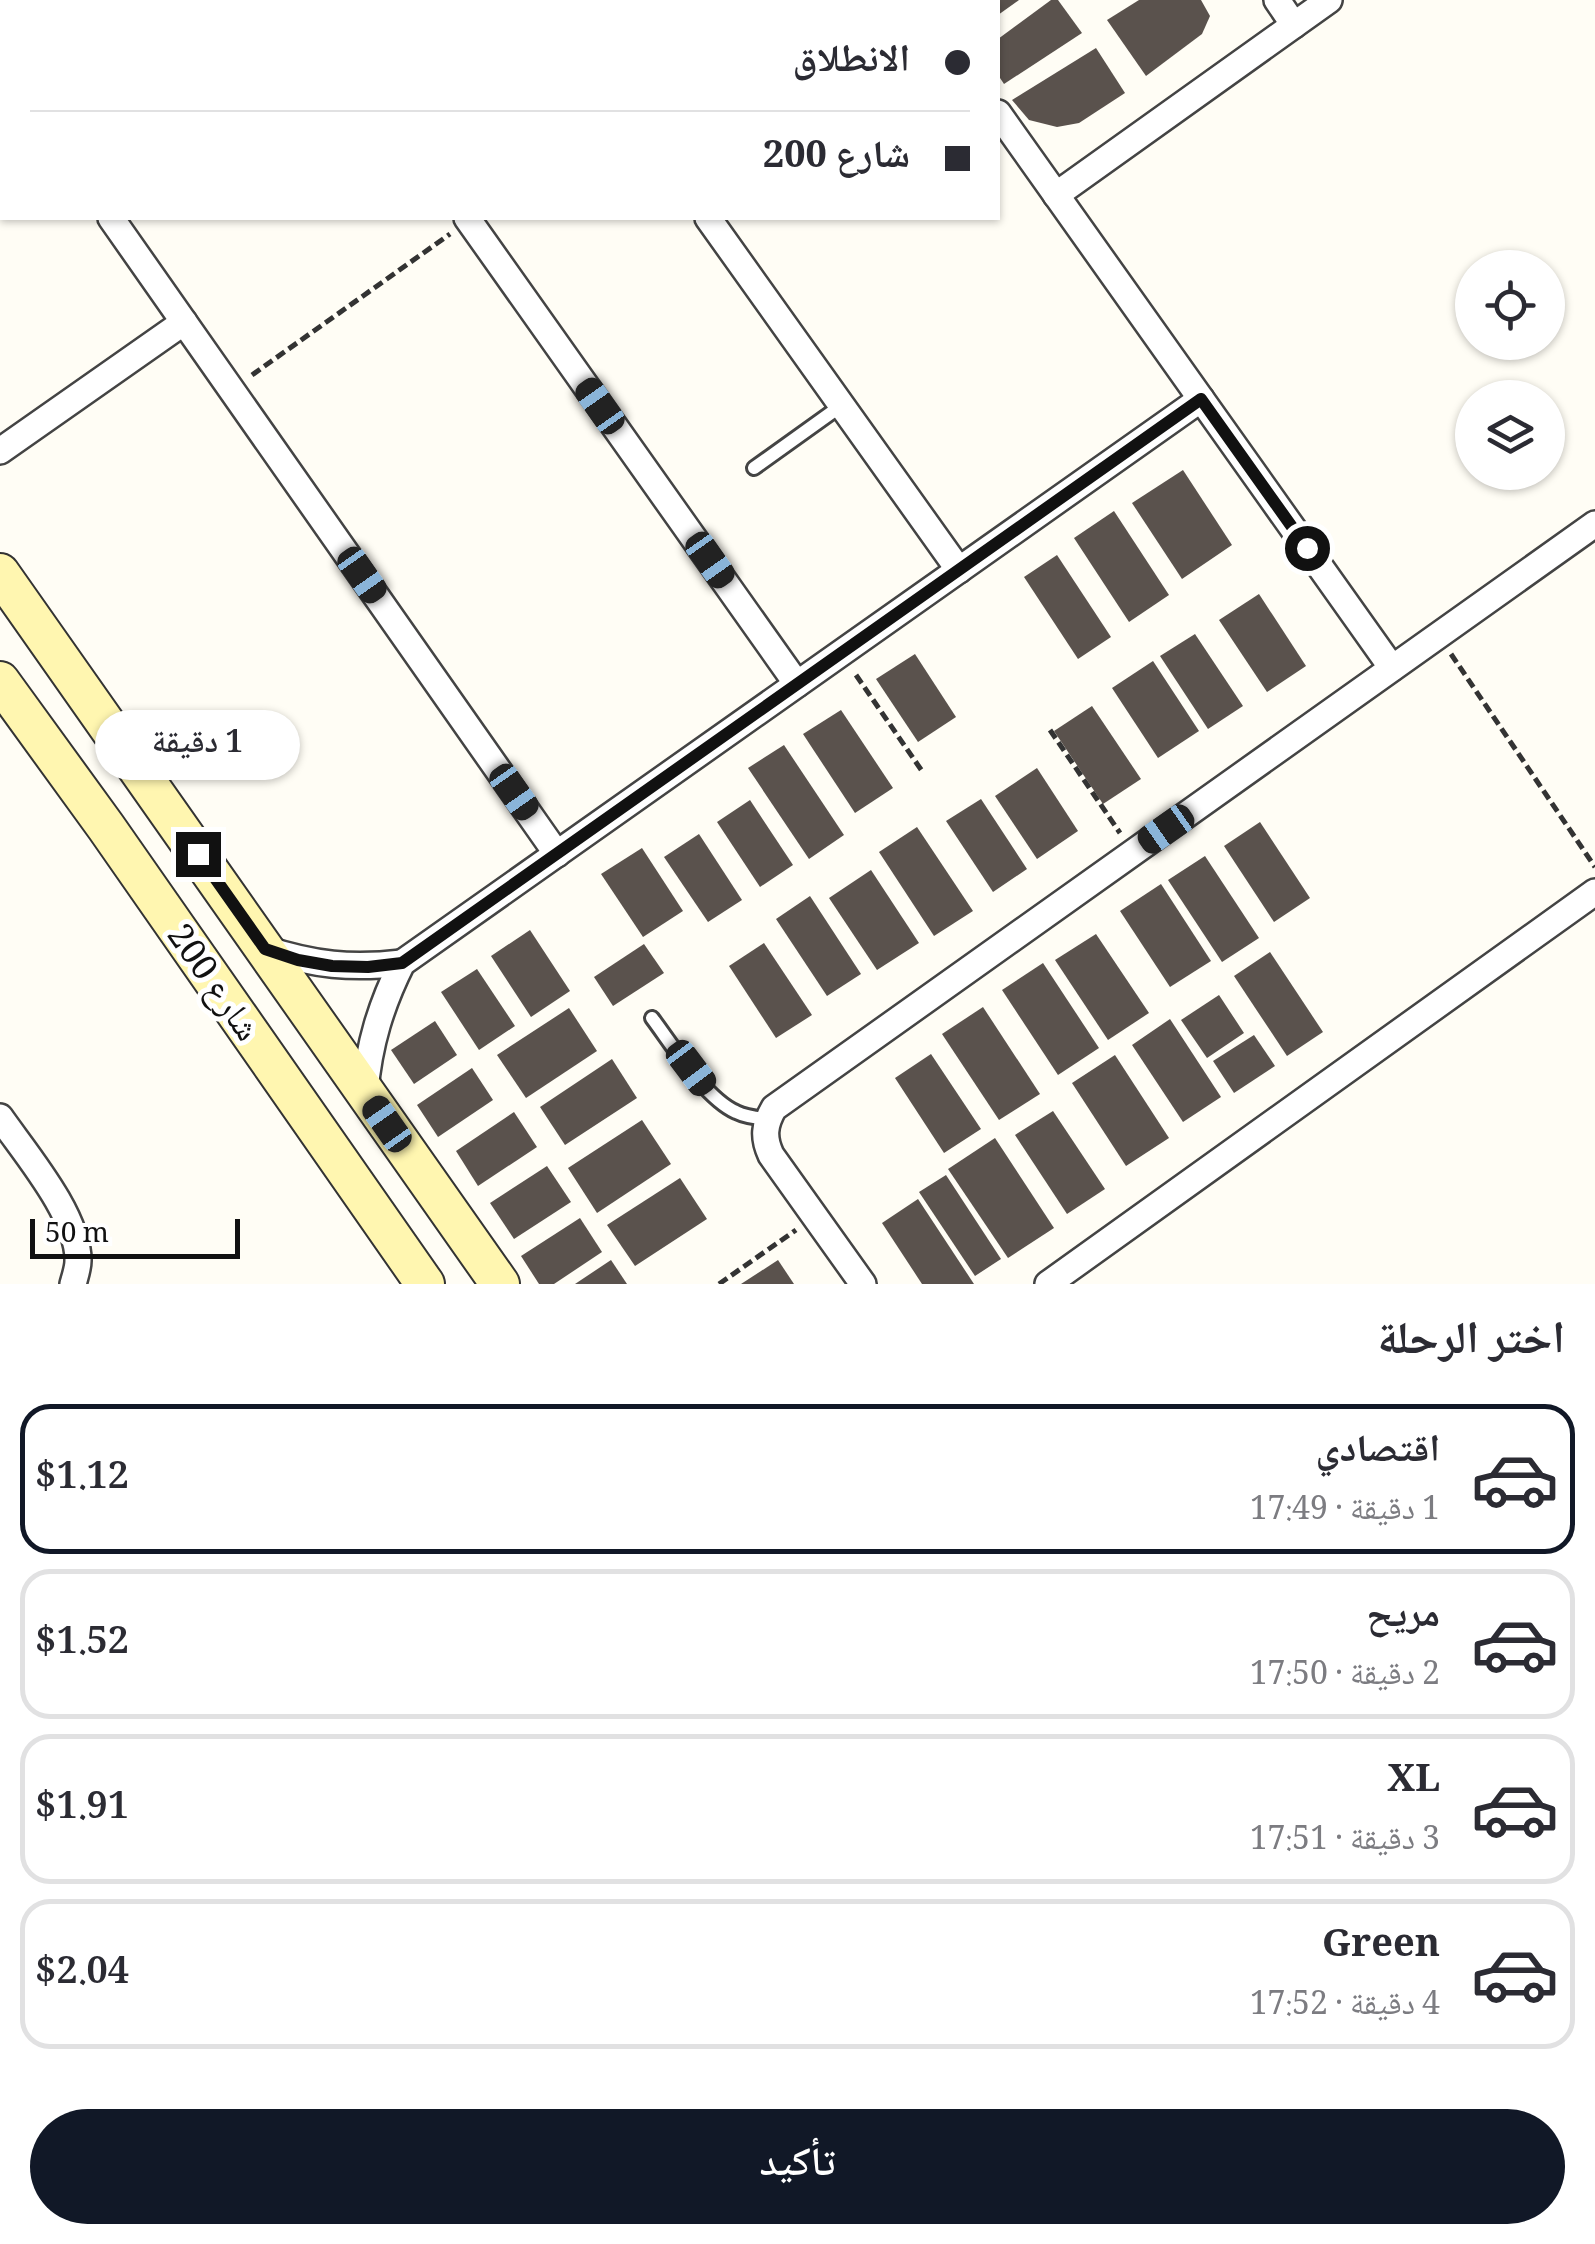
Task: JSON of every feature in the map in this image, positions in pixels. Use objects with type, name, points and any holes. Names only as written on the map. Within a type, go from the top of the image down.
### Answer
[{"type":"street","points":[[1277,0],[1294,25]]},
{"type":"street","points":[[1056,195],[1329,0]]},
{"type":"street","points":[[1000,116],[1392,668]]},
{"type":"street","points":[[112,220],[557,854]]},
{"type":"street","points":[[469,220],[797,684]]},
{"type":"street","points":[[709,220],[959,570]]},
{"type":"street","points":[[0,450],[184,322]]},
{"type":"street","points":[[364,1091],[375,1024],[402,963],[1201,399]]},
{"type":"street","points":[[863,1284],[771,1156],[765,1132],[774,1108],[1595,524]]},
{"type":"street","name":"شارع 200","points":[[0,573],[500,1284]]},
{"type":"street","name":"شارع 200","points":[[0,681],[418,1281]]},
{"type":"street","points":[[106,828],[154,792]]},
{"type":"street","points":[[1048,1284],[1595,892]]},
{"type":"street","points":[[265,949],[332,966],[402,963]]},
{"type":"street","points":[[0,1117],[68,1220],[78,1261],[73,1284]]},
{"type":"lane","points":[[754,468],[842,406]]},
{"type":"lane","points":[[652,1018],[710,1094],[736,1112],[768,1119]]},
{"type":"path","points":[[232,390],[467,220]]},
{"type":"path","points":[[1438,635],[1595,867]]},
{"type":"path","points":[[841,653],[922,771]]},
{"type":"path","points":[[1050,730],[1133,852]]},
{"type":"path","points":[[719,1284],[815,1216]]},
{"type":"building","points":[[1000,0],[1019,0],[1000,14]]},
{"type":"building","points":[[1051,0],[1058,0],[1082,33],[1004,84],[1000,78],[1000,38]]},
{"type":"building","points":[[1139,0],[1201,0],[1210,16],[1202,34],[1146,76],[1107,20]]},
{"type":"building","points":[[1096,48],[1125,93],[1079,123],[1057,127],[1029,120],[1012,100]]},
{"type":"building","points":[[1183,470],[1232,545],[1182,579],[1132,503]]},
{"type":"building","points":[[1114,511],[1169,595],[1129,622],[1074,538]]},
{"type":"building","points":[[1057,555],[1111,637],[1078,659],[1024,577]]},
{"type":"building","points":[[1259,594],[1306,666],[1267,692],[1219,620]]},
{"type":"building","points":[[1195,634],[1243,706],[1208,729],[1160,656]]},
{"type":"building","points":[[915,654],[956,717],[918,742],[876,679]]},
{"type":"building","points":[[1153,661],[1199,731],[1158,758],[1112,688]]},
{"type":"building","points":[[1092,706],[1141,779],[1103,804],[1054,731]]},
{"type":"building","points":[[841,710],[893,788],[855,813],[803,734]]},
{"type":"building","points":[[784,745],[844,835],[809,859],[748,768]]},
{"type":"building","points":[[1037,768],[1078,831],[1037,859],[995,796]]},
{"type":"building","points":[[981,799],[1027,869],[993,892],[946,821]]},
{"type":"building","points":[[750,800],[793,865],[760,887],[717,822]]},
{"type":"building","points":[[1260,822],[1310,898],[1274,922],[1224,846]]},
{"type":"building","points":[[917,827],[973,911],[934,936],[879,852]]},
{"type":"building","points":[[699,834],[742,900],[708,922],[664,857]]},
{"type":"building","points":[[642,848],[683,911],[643,937],[601,874]]},
{"type":"building","points":[[1205,856],[1259,938],[1222,962],[1168,880]]},
{"type":"building","points":[[871,870],[919,943],[877,970],[829,898]]},
{"type":"building","points":[[1161,884],[1211,961],[1170,987],[1120,911]]},
{"type":"building","points":[[810,896],[861,974],[827,996],[776,919]]},
{"type":"building","points":[[530,930],[570,991],[531,1017],[491,956]]},
{"type":"building","points":[[1096,934],[1149,1013],[1108,1040],[1055,960]]},
{"type":"building","points":[[764,943],[812,1015],[776,1038],[729,966]]},
{"type":"building","points":[[644,944],[664,973],[613,1006],[594,977]]},
{"type":"building","points":[[1270,952],[1323,1032],[1287,1056],[1234,976]]},
{"type":"building","points":[[1043,963],[1099,1048],[1058,1075],[1002,990]]},
{"type":"building","points":[[477,969],[515,1026],[479,1050],[441,992]]},
{"type":"building","points":[[1219,995],[1244,1033],[1207,1058],[1181,1020]]},
{"type":"building","points":[[983,1007],[1040,1094],[999,1120],[942,1034]]},
{"type":"building","points":[[569,1008],[597,1051],[526,1098],[497,1055]]},
{"type":"building","points":[[1170,1019],[1221,1097],[1183,1122],[1132,1045]]},
{"type":"building","points":[[435,1021],[457,1055],[414,1084],[391,1050]]},
{"type":"building","points":[[1254,1035],[1275,1066],[1234,1093],[1213,1061]]},
{"type":"building","points":[[931,1054],[981,1129],[944,1153],[895,1078]]},
{"type":"building","points":[[1115,1055],[1169,1138],[1126,1166],[1072,1083]]},
{"type":"building","points":[[612,1059],[637,1098],[565,1145],[540,1107]]},
{"type":"building","points":[[472,1068],[493,1100],[438,1137],[417,1105]]},
{"type":"building","points":[[1053,1111],[1105,1189],[1067,1214],[1015,1135]]},
{"type":"building","points":[[514,1112],[537,1147],[478,1186],[456,1151]]},
{"type":"building","points":[[642,1120],[671,1164],[597,1213],[568,1168]]},
{"type":"building","points":[[995,1138],[1054,1228],[1008,1258],[948,1169]]},
{"type":"building","points":[[547,1166],[571,1202],[514,1239],[490,1203]]},
{"type":"building","points":[[946,1175],[1001,1259],[975,1276],[919,1192]]},
{"type":"building","points":[[680,1178],[707,1219],[635,1266],[607,1225]]},
{"type":"building","points":[[918,1199],[974,1284],[922,1284],[882,1223]]},
{"type":"building","points":[[580,1218],[602,1252],[554,1284],[539,1284],[521,1256]]},
{"type":"building","points":[[611,1260],[627,1284],[575,1284]]},
{"type":"building","points":[[778,1260],[794,1284],[741,1284]]},
{"type":"route","points":[[198,854],[265,949],[332,966],[402,963],[1201,399],[1307,548]]}]
